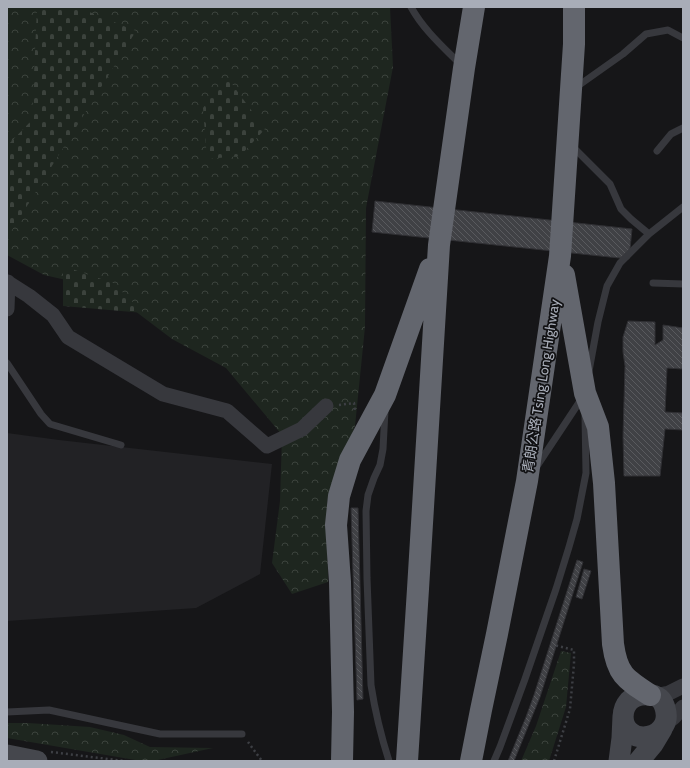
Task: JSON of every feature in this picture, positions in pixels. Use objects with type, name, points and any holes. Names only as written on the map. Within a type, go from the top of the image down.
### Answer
[{"type":"highway","points":[[407,761],[439,245],[474,7]]},
{"type":"highway","name":"青朗公路 Tsing Long Highway","points":[[471,761],[527,480],[560,256],[574,44],[574,7]]},
{"type":"highway","points":[[342,761],[343,712],[340,582],[336,526],[339,496],[350,460],[385,395],[439,245]]},
{"type":"highway","points":[[560,256],[585,394],[598,427],[604,483],[614,655],[623,675],[631,683],[652,695]]},
{"type":"main road","points":[[619,761],[624,710],[630,701],[635,697],[652,695],[659,698],[662,702],[665,708],[666,716],[664,726],[653,744],[639,761]]},
{"type":"main road","points":[[623,716],[626,728],[636,736],[649,737],[656,734],[664,726]]},
{"type":"main road","points":[[7,755],[41,756]]},
{"type":"street","points":[[7,282],[7,309]]},
{"type":"street","points":[[7,282],[29,296],[53,315],[68,337],[163,394],[227,411],[267,446],[302,429],[326,406]]},
{"type":"street","points":[[652,695],[669,693],[683,686]]},
{"type":"street","points":[[664,726],[683,708]]},
{"type":"lane","points":[[411,7],[427,31],[464,68]]},
{"type":"lane","points":[[571,91],[623,54],[646,34],[668,30],[683,38]]},
{"type":"lane","points":[[657,151],[671,134],[683,128]]},
{"type":"lane","points":[[568,142],[610,184],[621,209],[649,234]]},
{"type":"lane","points":[[494,761],[556,588],[570,547],[577,519],[586,473],[585,394],[598,322],[607,286],[620,263],[649,234],[683,207]]},
{"type":"lane","points":[[653,283],[683,284]]},
{"type":"lane","points":[[7,363],[41,414],[50,424],[121,445]]},
{"type":"lane","points":[[527,480],[585,394]]},
{"type":"lane","points":[[385,395],[383,449],[380,465],[368,495],[366,511],[366,537],[371,685],[389,761]]},
{"type":"lane","points":[[7,712],[48,710],[160,734],[242,734]]},
{"type":"path","points":[[326,406],[354,403],[356,417]]},
{"type":"path","points":[[554,645],[574,650],[570,709],[554,761]]},
{"type":"path","points":[[253,749],[262,761]]},
{"type":"path","points":[[41,756],[103,758],[124,761]]},
{"type":"shaded area","points":[[7,433],[272,464],[260,574],[196,608],[7,621]]},
{"type":"green space","points":[[7,7],[390,7],[393,67],[366,208],[365,327],[355,426],[327,502],[328,582],[292,594],[272,563],[280,501],[282,435],[226,368],[172,339],[106,289],[44,275],[7,255]]},
{"type":"green space","points":[[37,7],[77,7],[136,31],[7,238],[7,146],[32,120]]},
{"type":"green space","points":[[226,76],[265,129],[240,156],[207,159],[203,108]]},
{"type":"green space","points":[[63,266],[113,283],[144,313],[63,306]]},
{"type":"green space","points":[[561,651],[571,653],[566,707],[549,761],[521,761],[536,726]]},
{"type":"green space","points":[[7,723],[90,727],[124,735],[150,747],[213,748],[153,761],[141,761],[7,738]]},
{"type":"building","points":[[375,201],[632,229],[629,259],[372,232]]},
{"type":"building","points":[[628,321],[655,322],[655,345],[663,340],[663,325],[683,328],[683,369],[667,368],[665,412],[683,413],[683,430],[665,429],[660,476],[624,476],[623,436],[625,366],[623,337]]},
{"type":"building","points":[[351,508],[358,508],[363,699],[357,700]]},
{"type":"building","points":[[577,560],[583,562],[540,697],[514,761],[508,761],[534,695]]},
{"type":"building","points":[[584,569],[591,571],[582,599],[576,597]]}]
